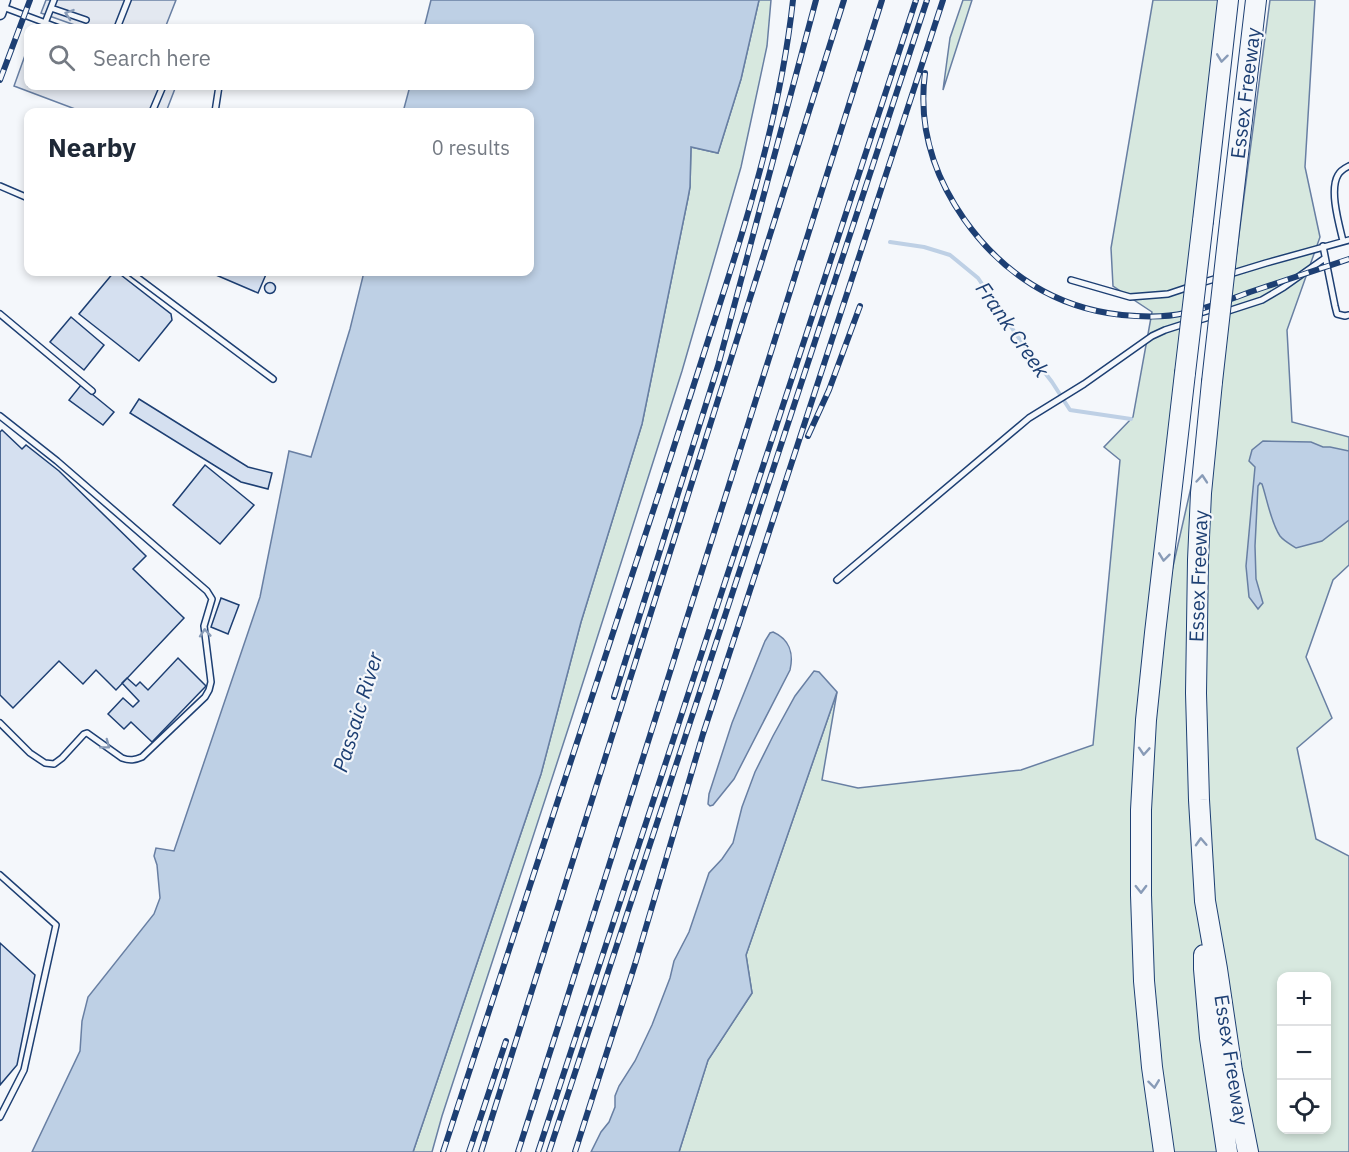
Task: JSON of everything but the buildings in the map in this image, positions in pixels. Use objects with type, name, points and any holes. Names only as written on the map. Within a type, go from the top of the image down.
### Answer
[{"type":"highway","name":"Essex Freeway","points":[[1163,1148],[1144,981],[1140,895],[1141,810],[1146,720],[1228,0]]},
{"type":"highway","name":"Essex Freeway","points":[[1248,1152],[1232,1071],[1205,901],[1198,764],[1196,658],[1200,504],[1256,0]]},
{"type":"highway","points":[[1205,901],[1204,969],[1213,1061],[1227,1152]]},
{"type":"highway","points":[[1232,1071],[1260,1152]]},
{"type":"lane","points":[[3,7],[45,23],[54,0]]},
{"type":"lane","points":[[119,24],[128,0]]},
{"type":"lane","points":[[51,8],[86,20]]},
{"type":"lane","points":[[154,108],[161,90]]},
{"type":"lane","points":[[216,108],[219,90]]},
{"type":"lane","points":[[1071,280],[1130,297],[1168,294],[1346,240],[1334,197],[1338,173],[1349,166]]},
{"type":"lane","points":[[0,186],[24,196]]},
{"type":"lane","points":[[1323,246],[1337,314],[1349,315]]},
{"type":"lane","points":[[837,579],[1029,418],[1084,384],[1137,345],[1165,330],[1262,300],[1325,258]]},
{"type":"lane","points":[[135,276],[273,378]]},
{"type":"lane","points":[[0,314],[93,391]]},
{"type":"lane","points":[[0,416],[57,461],[207,591],[212,599],[204,626],[212,682],[205,697],[142,757],[136,760],[122,758],[87,733],[54,764],[45,762],[30,753],[0,723]]},
{"type":"lane","points":[[0,875],[56,925],[24,1070],[0,1116]]},
{"type":"shaded area","points":[[46,0],[176,0],[167,24],[72,24],[41,13]]},
{"type":"shaded area","points":[[759,0],[771,0],[767,46],[741,167],[682,371],[432,1152],[413,1152],[541,774],[581,622],[642,424],[690,187],[691,147],[718,153],[741,79]]},
{"type":"shaded area","points":[[963,0],[972,0],[943,90],[950,38]]},
{"type":"shaded area","points":[[1153,0],[1222,0],[1157,637],[1226,333],[1270,0],[1315,0],[1305,167],[1320,237],[1287,330],[1292,422],[1349,437],[1349,565],[1333,580],[1306,657],[1332,718],[1297,748],[1316,839],[1349,856],[1349,1152],[679,1152],[708,1060],[752,993],[746,955],[837,692],[822,780],[858,788],[1021,770],[1093,745],[1120,460],[1104,447],[1133,417],[1152,312],[1113,286],[1111,248]]},
{"type":"shaded area","points":[[24,58],[24,90],[14,86]]},
{"type":"shaded area","points":[[25,90],[174,90],[168,108],[72,108]]},
{"type":"water","name":"Passaic River","points":[[431,0],[759,0],[741,79],[718,153],[691,147],[690,187],[642,424],[581,622],[541,774],[413,1152],[32,1152],[80,1051],[82,1021],[88,997],[154,914],[160,898],[154,856],[156,848],[174,851],[260,597],[289,451],[311,457],[350,329],[363,276],[534,276],[534,108],[404,108],[409,90],[534,90],[534,24],[425,24]]},
{"type":"water","points":[[1263,441],[1311,442],[1323,447],[1349,451],[1349,520],[1322,541],[1296,548],[1283,539],[1277,531],[1260,483],[1255,546],[1256,579],[1263,603],[1258,609],[1249,597],[1246,566],[1255,467],[1249,461],[1252,450]]},
{"type":"water","points":[[773,632],[783,638],[789,647],[790,670],[734,779],[710,806],[708,804],[709,794],[732,723],[765,641]]},
{"type":"water","points":[[814,671],[819,672],[837,692],[746,955],[752,993],[708,1060],[679,1152],[591,1152],[609,1122],[619,1086],[635,1061],[652,1025],[674,961],[689,932],[709,873],[733,843],[742,807],[755,772],[795,696]]},
{"type":"waterway","name":"Frank Creek","points":[[890,242],[924,247],[950,255],[978,278],[1070,410],[1131,419]]},
{"type":"railway","points":[[0,80],[30,0]]},
{"type":"railway","points":[[443,1152],[660,490],[745,222],[766,149],[782,75],[793,0]]},
{"type":"railway","points":[[614,697],[718,366],[816,0]]},
{"type":"railway","points":[[481,1152],[844,0]]},
{"type":"railway","points":[[518,1152],[882,0]]},
{"type":"railway","points":[[538,1152],[916,0]]},
{"type":"railway","points":[[549,1152],[927,0]]},
{"type":"railway","points":[[575,1152],[636,961],[703,734],[943,0]]},
{"type":"railway","points":[[925,73],[923,93],[926,131],[937,168],[953,203],[995,256],[1032,285],[1053,296],[1074,305],[1098,311],[1122,315],[1169,316],[1210,306],[1349,259]]},
{"type":"railway","points":[[808,436],[829,390],[860,306]]},
{"type":"railway","points":[[469,1152],[506,1041]]}]
